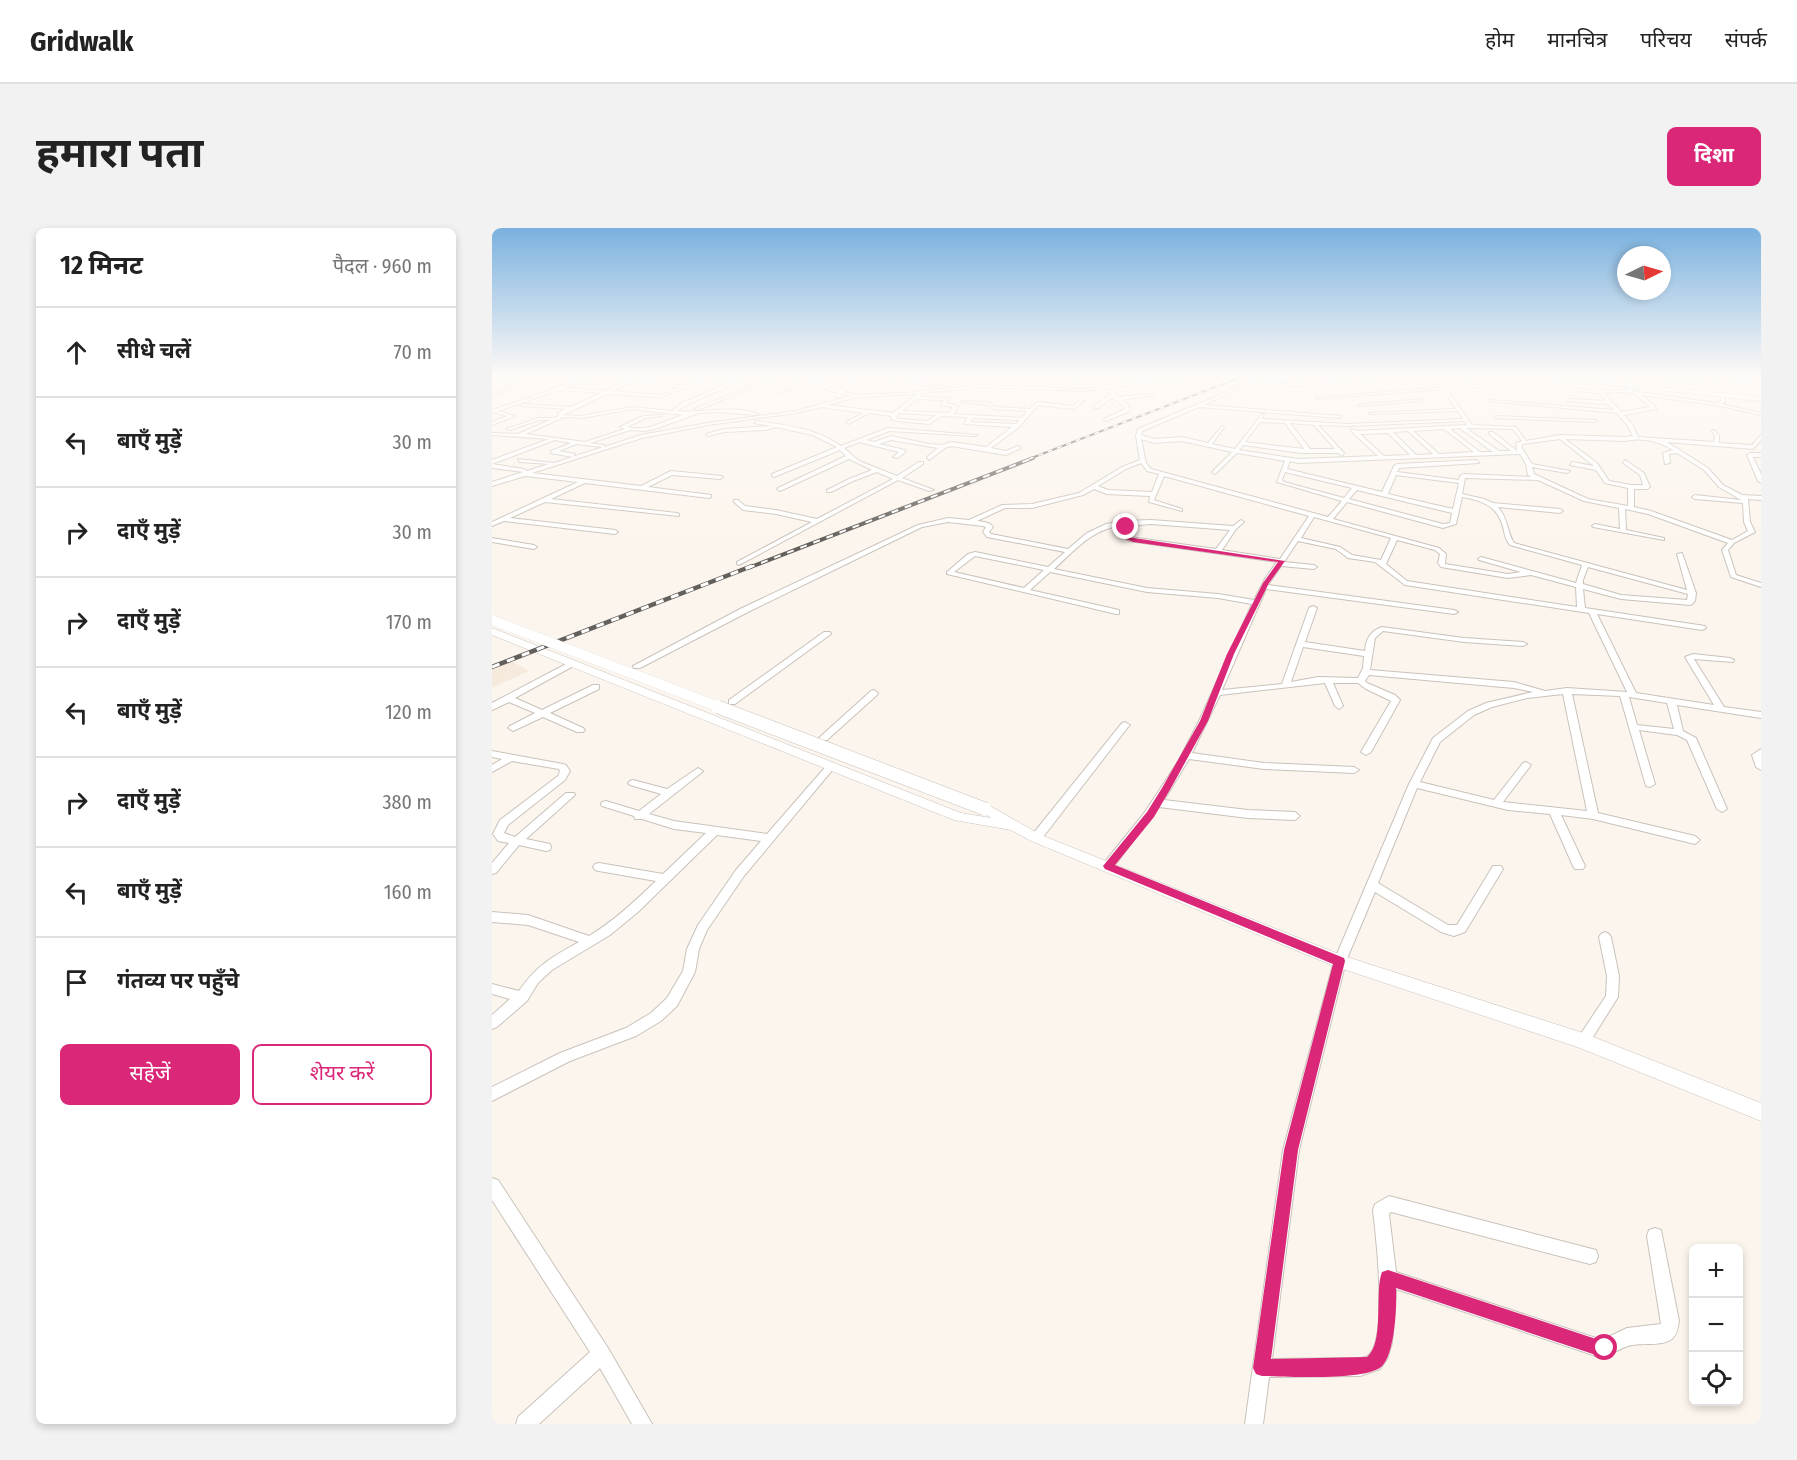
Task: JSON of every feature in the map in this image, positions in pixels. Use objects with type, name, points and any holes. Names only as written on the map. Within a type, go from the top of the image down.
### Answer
[{"type":"street","points":[[518,436],[533,430]]},
{"type":"street","points":[[578,455],[553,453],[580,442],[627,430]]},
{"type":"street","points":[[492,484],[578,455],[673,430]]},
{"type":"street","points":[[708,435],[717,431],[761,430]]},
{"type":"street","points":[[799,430],[820,436],[841,447],[849,457],[878,471],[931,490]]},
{"type":"street","points":[[774,475],[886,430]]},
{"type":"street","points":[[900,430],[975,435]]},
{"type":"street","points":[[987,449],[1012,430]]},
{"type":"street","points":[[1140,430],[1137,433],[1142,461],[1146,469],[1441,550],[1443,566],[1508,576],[1529,573]]},
{"type":"street","points":[[1209,445],[1220,430]]},
{"type":"street","points":[[1215,472],[1236,452],[1251,430]]},
{"type":"street","points":[[1293,430],[1308,451]]},
{"type":"street","points":[[1320,430],[1348,460]]},
{"type":"street","points":[[1353,430],[1383,458]]},
{"type":"street","points":[[1409,430],[1438,456]]},
{"type":"street","points":[[1356,433],[1412,430]]},
{"type":"street","points":[[1448,430],[1479,454]]},
{"type":"street","points":[[1471,430],[1498,453]]},
{"type":"street","points":[[1474,430],[1520,435]]},
{"type":"street","points":[[1517,430],[1525,442]]},
{"type":"street","points":[[1633,430],[1636,434],[1635,438]]},
{"type":"street","points":[[1389,431],[1415,457]]},
{"type":"street","points":[[1574,431],[1581,437]]},
{"type":"street","points":[[1714,431],[1717,436],[1716,444]]},
{"type":"street","points":[[1491,433],[1518,452],[1529,465],[1530,473]]},
{"type":"street","points":[[492,434],[554,439],[605,447]]},
{"type":"street","points":[[1138,436],[1154,441],[1179,439],[1236,452],[1288,460],[1348,460],[1518,452]]},
{"type":"street","points":[[1518,452],[1517,445],[1525,442],[1560,437],[1635,438],[1754,447],[1761,436]]},
{"type":"street","points":[[1560,437],[1599,469],[1607,482],[1631,487],[1647,487],[1642,474],[1625,462]]},
{"type":"street","points":[[873,444],[891,438],[943,447]]},
{"type":"street","points":[[493,466],[554,439]]},
{"type":"street","points":[[862,440],[903,451],[896,457]]},
{"type":"street","points":[[1660,440],[1707,469],[1721,486],[1745,499]]},
{"type":"street","points":[[1242,443],[1308,451],[1340,451]]},
{"type":"street","points":[[929,458],[951,444],[1006,453],[1018,448]]},
{"type":"street","points":[[1470,447],[1488,446]]},
{"type":"street","points":[[1667,463],[1666,453],[1678,451]]},
{"type":"street","points":[[1761,455],[1750,455],[1761,481]]},
{"type":"street","points":[[780,489],[849,457]]},
{"type":"street","points":[[520,460],[554,463]]},
{"type":"street","points":[[1288,460],[1280,482],[1443,526],[1452,525],[1462,477],[1537,479]]},
{"type":"street","points":[[971,522],[1004,506],[1038,504],[1081,494],[1124,468],[1142,461]]},
{"type":"street","points":[[1384,495],[1397,466],[1477,462]]},
{"type":"street","points":[[739,563],[898,478],[921,463]]},
{"type":"street","points":[[1572,464],[1599,469]]},
{"type":"street","points":[[1425,465],[1477,471],[1530,473],[1537,479],[1593,502],[1649,512],[1732,542]]},
{"type":"street","points":[[1529,465],[1567,471]]},
{"type":"street","points":[[493,466],[529,471]]},
{"type":"street","points":[[1283,470],[1456,512]]},
{"type":"street","points":[[829,491],[851,480],[878,471]]},
{"type":"street","points":[[640,489],[671,473],[720,477]]},
{"type":"street","points":[[1394,473],[1461,483]]},
{"type":"street","points":[[522,474],[709,496]]},
{"type":"street","points":[[1162,474],[1162,480],[1151,498],[1154,503],[1180,510]]},
{"type":"street","points":[[492,524],[583,482]]},
{"type":"street","points":[[1556,487],[1567,483]]},
{"type":"street","points":[[1094,487],[1107,492],[1153,494]]},
{"type":"street","points":[[1631,487],[1631,508]]},
{"type":"street","points":[[1329,520],[1355,488]]},
{"type":"street","points":[[1459,495],[1484,499],[1493,505],[1504,518],[1510,543],[1692,592]]},
{"type":"street","points":[[1695,497],[1761,498]]},
{"type":"street","points":[[1745,499],[1747,522],[1752,532],[1732,542],[1725,550],[1731,573],[1740,580],[1761,585]]},
{"type":"street","points":[[544,500],[677,515]]},
{"type":"street","points":[[736,501],[748,509],[784,513],[818,521]]},
{"type":"street","points":[[1493,505],[1560,511]]},
{"type":"street","points":[[1622,507],[1623,531]]},
{"type":"street","points":[[1108,866],[1157,803],[1185,755],[1204,721],[1231,654],[1264,587],[1312,516]]},
{"type":"street","points":[[503,519],[615,532]]},
{"type":"street","points":[[637,666],[743,611],[920,526],[940,520],[988,525],[990,527],[986,532],[989,536],[1069,551]]},
{"type":"street","points":[[1218,551],[1241,522]]},
{"type":"street","points":[[1027,589],[1089,534],[1108,525],[1122,523],[1179,524],[1234,528]]},
{"type":"street","points":[[1122,523],[1128,531],[1129,539],[1314,567]]},
{"type":"street","points":[[1171,544],[1179,524]]},
{"type":"street","points":[[1595,526],[1662,539]]},
{"type":"street","points":[[1383,563],[1395,537]]},
{"type":"street","points":[[1297,539],[1338,548],[1350,557],[1372,559],[1383,563],[1399,581],[1405,583],[1702,628]]},
{"type":"street","points":[[492,540],[534,547]]},
{"type":"street","points":[[1116,612],[1027,589],[949,573],[972,554],[1147,590],[1218,596],[1256,603]]},
{"type":"street","points":[[1481,559],[1579,588],[1635,600],[1690,602],[1692,592],[1680,554]]},
{"type":"street","points":[[1581,608],[1579,580],[1585,565]]},
{"type":"street","points":[[1264,587],[1454,612]]},
{"type":"street","points":[[1285,686],[1313,608]]},
{"type":"street","points":[[1591,610],[1629,694],[1634,727],[1650,784]]},
{"type":"street","points":[[492,620],[985,809],[1029,833],[1340,961],[1583,1041],[1761,1112]]},
{"type":"street","points":[[1360,681],[1365,672],[1370,641],[1376,631],[1382,629],[1464,640],[1523,644]]},
{"type":"street","points":[[492,632],[959,817],[1029,833]]},
{"type":"street","points":[[732,702],[827,634]]},
{"type":"street","points":[[1299,644],[1369,654]]},
{"type":"street","points":[[1720,708],[1689,657],[1730,660]]},
{"type":"street","points":[[492,707],[573,664]]},
{"type":"street","points":[[1365,672],[1514,685],[1546,693]]},
{"type":"street","points":[[1215,693],[1328,680],[1360,681],[1374,692],[1396,700],[1366,752]]},
{"type":"street","points":[[1328,680],[1339,706]]},
{"type":"street","points":[[513,728],[596,687]]},
{"type":"street","points":[[1567,691],[1593,815]]},
{"type":"street","points":[[1254,1424],[1291,1150],[1340,961],[1414,784],[1436,740],[1471,713],[1510,698],[1567,691],[1629,694],[1761,714]]},
{"type":"street","points":[[824,738],[874,693]]},
{"type":"street","points":[[508,698],[579,730]]},
{"type":"street","points":[[1671,700],[1679,732]]},
{"type":"street","points":[[1029,833],[1125,725]]},
{"type":"street","points":[[1634,727],[1679,732],[1691,738],[1722,809]]},
{"type":"street","points":[[1761,752],[1757,755],[1761,767]]},
{"type":"street","points":[[492,754],[563,767],[565,771],[555,785],[504,823],[498,834],[502,838],[546,847]]},
{"type":"street","points":[[1185,755],[1293,768],[1354,770]]},
{"type":"street","points":[[492,769],[510,758]]},
{"type":"street","points":[[1496,804],[1526,765]]},
{"type":"street","points":[[492,1094],[557,1061],[631,1032],[656,1017],[672,1002],[689,972],[693,949],[702,928],[740,873],[831,766]]},
{"type":"street","points":[[639,816],[698,771]]},
{"type":"street","points":[[633,783],[669,793]]},
{"type":"street","points":[[1414,784],[1496,804],[1593,815],[1695,840]]},
{"type":"street","points":[[492,870],[517,841],[570,795]]},
{"type":"street","points":[[1157,803],[1248,814],[1295,816]]},
{"type":"street","points":[[606,804],[674,825],[769,838]]},
{"type":"street","points":[[1552,810],[1579,866]]},
{"type":"street","points":[[492,1023],[522,998],[534,979],[548,966],[617,923],[713,832]]},
{"type":"street","points":[[599,867],[665,878]]},
{"type":"street","points":[[1372,885],[1454,931],[1461,929],[1497,869]]},
{"type":"street","points":[[492,917],[528,920],[590,941]]},
{"type":"street","points":[[1583,1041],[1612,997],[1613,976],[1605,937]]},
{"type":"street","points":[[492,989],[522,998]]},
{"type":"street","points":[[492,1186],[602,1354],[644,1424]]},
{"type":"street","points":[[1262,1368],[1360,1367],[1371,1364],[1378,1358],[1389,1304],[1381,1210],[1389,1204],[1590,1256]]},
{"type":"street","points":[[1388,1278],[1596,1347],[1605,1348],[1627,1337],[1665,1333],[1669,1328],[1655,1236]]},
{"type":"street","points":[[525,1424],[602,1354]]},
{"type":"shaded area","points":[[510,660],[529,671],[492,688],[492,666]]},
{"type":"railway","points":[[1029,459],[1105,430]]},
{"type":"railway","points":[[748,568],[1033,458]]},
{"type":"railway","points":[[492,667],[752,566]]},
{"type":"route","points":[[1126,527],[1127,538],[1133,540],[1282,561],[1266,583],[1231,654],[1204,721],[1167,788],[1138,831],[1108,866],[1340,961],[1291,1150],[1262,1368],[1360,1367],[1371,1364],[1378,1358],[1382,1345],[1389,1304],[1388,1278],[1596,1347],[1605,1348]]}]
